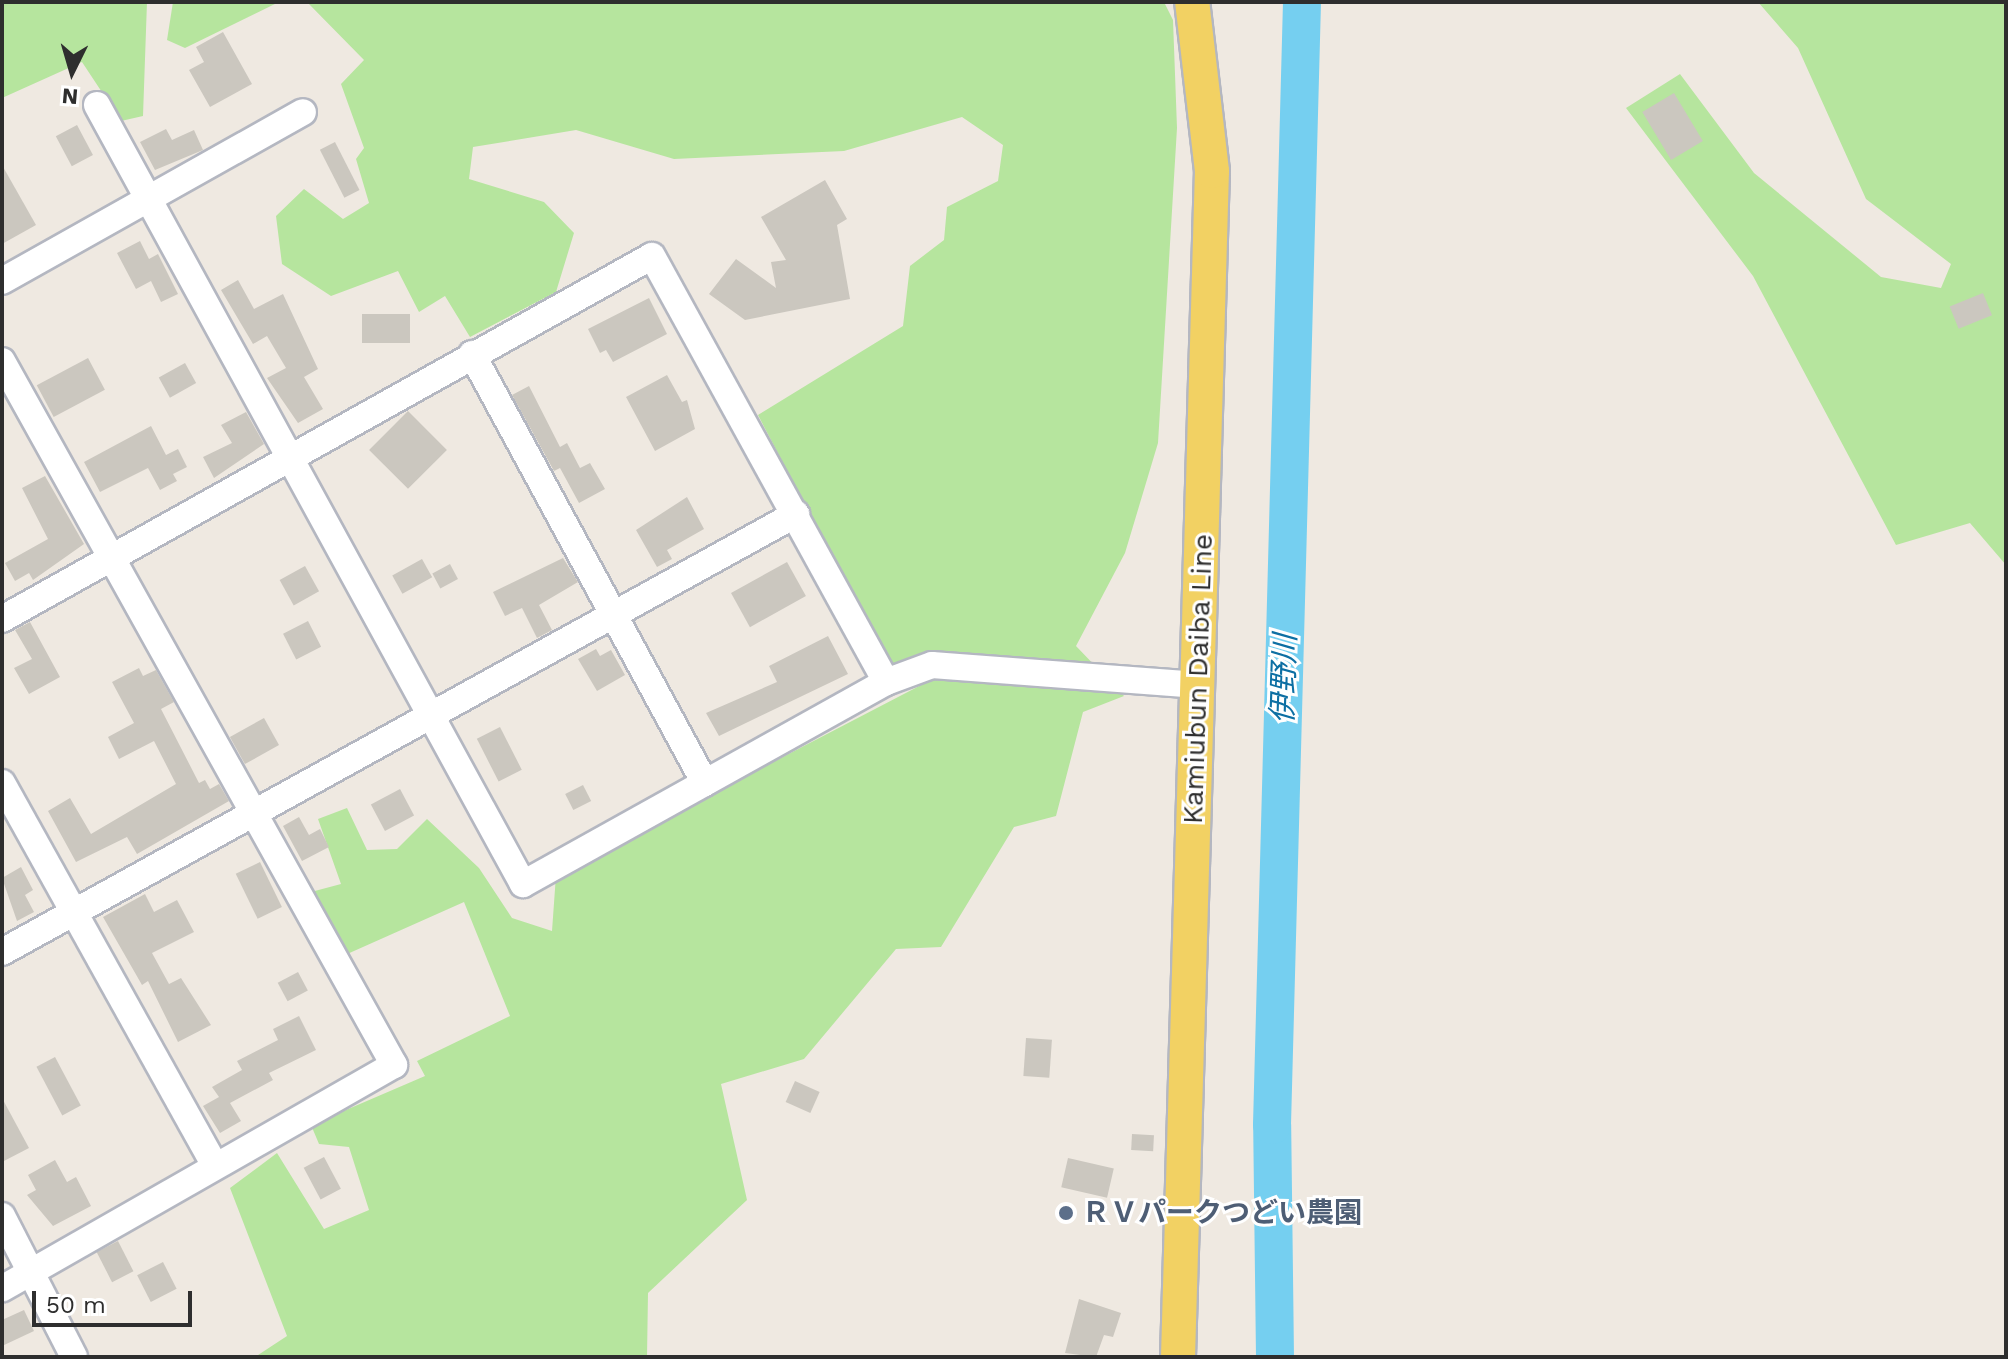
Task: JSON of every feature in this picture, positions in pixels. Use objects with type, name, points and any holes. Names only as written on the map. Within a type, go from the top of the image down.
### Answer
[{"type":"main road","name":"Kamiubun Daiba Line","points":[[1178,1357],[1212,171],[1192,2]]},
{"type":"street","points":[[97,105],[523,884],[886,682],[932,665],[1198,685]]},
{"type":"street","points":[[2,281],[303,112]]},
{"type":"street","points":[[2,619],[652,256],[886,682]]},
{"type":"street","points":[[472,354],[705,783]]},
{"type":"street","points":[[2,361],[394,1065],[2,1289]]},
{"type":"street","points":[[2,952],[796,514]]},
{"type":"street","points":[[2,783],[215,1166]]},
{"type":"street","points":[[2,1216],[74,1357]]},
{"type":"green space","points":[[2,2],[147,2],[143,116],[121,121],[82,62],[2,98]]},
{"type":"green space","points":[[173,2],[279,2],[185,48],[167,40]]},
{"type":"green space","points":[[307,2],[1164,2],[1173,20],[1177,128],[1158,443],[1125,553],[1076,646],[1124,696],[1083,712],[1056,816],[1014,827],[941,947],[896,949],[804,1059],[721,1084],[747,1200],[648,1293],[647,1357],[255,1357],[287,1336],[230,1188],[277,1153],[324,1229],[369,1210],[349,1147],[319,1144],[311,1125],[425,1076],[417,1061],[510,1016],[464,902],[345,955],[311,892],[341,884],[318,819],[347,808],[367,850],[397,849],[427,819],[479,868],[512,918],[552,931],[556,875],[925,683],[916,657],[891,670],[758,415],[903,326],[910,266],[944,240],[947,207],[998,181],[1003,145],[962,117],[844,151],[674,159],[576,130],[473,147],[469,179],[544,202],[574,233],[556,292],[470,337],[445,296],[419,312],[398,271],[331,296],[282,264],[276,216],[304,189],[343,219],[369,203],[356,159],[364,148],[341,84],[364,60]]},
{"type":"green space","points":[[1758,2],[2006,2],[2006,565],[1970,523],[1896,545],[1753,276],[1626,108],[1680,74],[1754,173],[1881,277],[1941,288],[1951,264],[1866,199],[1798,48]]},
{"type":"building","points":[[223,32],[252,84],[210,107],[189,70],[204,62],[196,47]]},
{"type":"building","points":[[1674,93],[1703,141],[1671,160],[1642,112]]},
{"type":"building","points":[[77,125],[93,155],[72,166],[56,136]]},
{"type":"building","points":[[166,129],[172,140],[194,130],[203,150],[155,170],[140,142]]},
{"type":"building","points":[[335,142],[360,190],[344,198],[320,150]]},
{"type":"building","points":[[2,165],[36,225],[2,244]]},
{"type":"building","points":[[825,180],[847,219],[837,225],[850,299],[745,320],[709,294],[736,259],[776,288],[771,262],[786,260],[761,217]]},
{"type":"building","points":[[140,241],[149,259],[158,254],[178,294],[161,302],[151,281],[136,289],[117,253]]},
{"type":"building","points":[[238,280],[254,309],[283,294],[318,369],[304,377],[323,409],[298,423],[267,378],[286,368],[267,336],[253,344],[221,290]]},
{"type":"building","points":[[1983,293],[1992,315],[1959,329],[1950,306]]},
{"type":"building","points":[[649,298],[667,334],[613,362],[606,350],[600,353],[588,329]]},
{"type":"building","points":[[362,314],[410,314],[410,343],[362,343]]},
{"type":"building","points":[[88,358],[105,390],[54,417],[37,385]]},
{"type":"building","points":[[185,363],[196,383],[170,398],[159,378]]},
{"type":"building","points":[[667,375],[682,402],[687,400],[695,429],[655,451],[626,397]]},
{"type":"building","points":[[529,386],[560,447],[567,443],[580,468],[590,463],[605,489],[579,503],[560,468],[554,471],[512,395]]},
{"type":"building","points":[[408,411],[447,450],[408,489],[369,450]]},
{"type":"building","points":[[246,412],[264,444],[214,478],[203,457],[232,443],[221,425]]},
{"type":"building","points":[[151,426],[166,455],[178,449],[187,467],[173,474],[177,481],[160,490],[148,468],[100,492],[84,462]]},
{"type":"building","points":[[45,476],[84,544],[33,580],[29,573],[15,581],[5,563],[48,539],[22,488]]},
{"type":"building","points":[[687,497],[704,529],[667,550],[672,559],[657,567],[636,530]]},
{"type":"building","points":[[563,558],[578,582],[539,605],[552,630],[537,638],[522,608],[505,616],[493,592]]},
{"type":"building","points":[[422,559],[432,577],[402,594],[392,575]]},
{"type":"building","points":[[787,562],[806,596],[750,627],[731,593]]},
{"type":"building","points":[[450,564],[458,579],[440,588],[432,573]]},
{"type":"building","points":[[305,566],[319,591],[294,605],[280,580]]},
{"type":"building","points":[[308,621],[321,647],[296,660],[283,634]]},
{"type":"building","points":[[30,622],[60,677],[29,694],[14,668],[32,659],[15,630]]},
{"type":"building","points":[[828,636],[848,674],[719,736],[706,713],[777,682],[769,666]]},
{"type":"building","points":[[596,649],[600,656],[611,650],[625,675],[597,691],[578,659]]},
{"type":"building","points":[[139,668],[143,676],[156,670],[174,702],[161,709],[199,783],[205,780],[210,789],[219,784],[229,801],[137,854],[127,837],[76,862],[48,811],[70,798],[91,834],[176,784],[154,741],[119,759],[108,737],[134,723],[112,682]]},
{"type":"building","points":[[264,718],[279,745],[245,764],[230,737]]},
{"type":"building","points":[[500,727],[522,770],[499,782],[477,739]]},
{"type":"building","points":[[583,785],[591,801],[573,810],[565,794]]},
{"type":"building","points":[[400,789],[414,815],[385,831],[371,804]]},
{"type":"building","points":[[299,817],[309,835],[320,829],[329,847],[302,861],[283,826]]},
{"type":"building","points":[[260,862],[282,907],[258,919],[236,874]]},
{"type":"building","points":[[21,867],[33,890],[25,895],[34,912],[17,921],[2,878]]},
{"type":"building","points":[[145,894],[154,912],[177,900],[194,932],[152,953],[169,984],[181,978],[211,1025],[178,1042],[148,981],[142,985],[103,917]]},
{"type":"building","points":[[298,972],[308,991],[288,1001],[278,983]]},
{"type":"building","points":[[299,1016],[316,1050],[269,1073],[273,1080],[230,1103],[241,1121],[220,1133],[203,1106],[219,1097],[212,1087],[242,1070],[237,1061],[278,1040],[273,1029]]},
{"type":"building","points":[[1026,1038],[1052,1040],[1049,1078],[1023,1076]]},
{"type":"building","points":[[55,1057],[81,1106],[62,1115],[36,1067]]},
{"type":"building","points":[[795,1081],[820,1092],[810,1113],[786,1102]]},
{"type":"building","points":[[2,1098],[29,1148],[2,1162]]},
{"type":"building","points":[[1132,1134],[1154,1135],[1153,1151],[1131,1150]]},
{"type":"building","points":[[324,1157],[341,1189],[321,1200],[304,1168]]},
{"type":"building","points":[[1068,1158],[1114,1169],[1107,1198],[1061,1187]]},
{"type":"building","points":[[55,1160],[67,1182],[76,1177],[91,1206],[53,1226],[27,1195],[36,1190],[28,1175]]},
{"type":"building","points":[[118,1241],[133,1271],[112,1282],[97,1252]]},
{"type":"building","points":[[163,1262],[177,1289],[151,1302],[137,1275]]},
{"type":"building","points":[[1079,1299],[1121,1313],[1113,1337],[1104,1335],[1096,1357],[1065,1353]]},
{"type":"building","points":[[24,1310],[34,1331],[2,1346],[2,1320]]},
{"type":"waterway","name":"伊野川","points":[[1275,1357],[1272,1125],[1302,2]]},
{"type":"place","name":"ＲＶパークつどい農園","points":[[1066,1213]]}]
